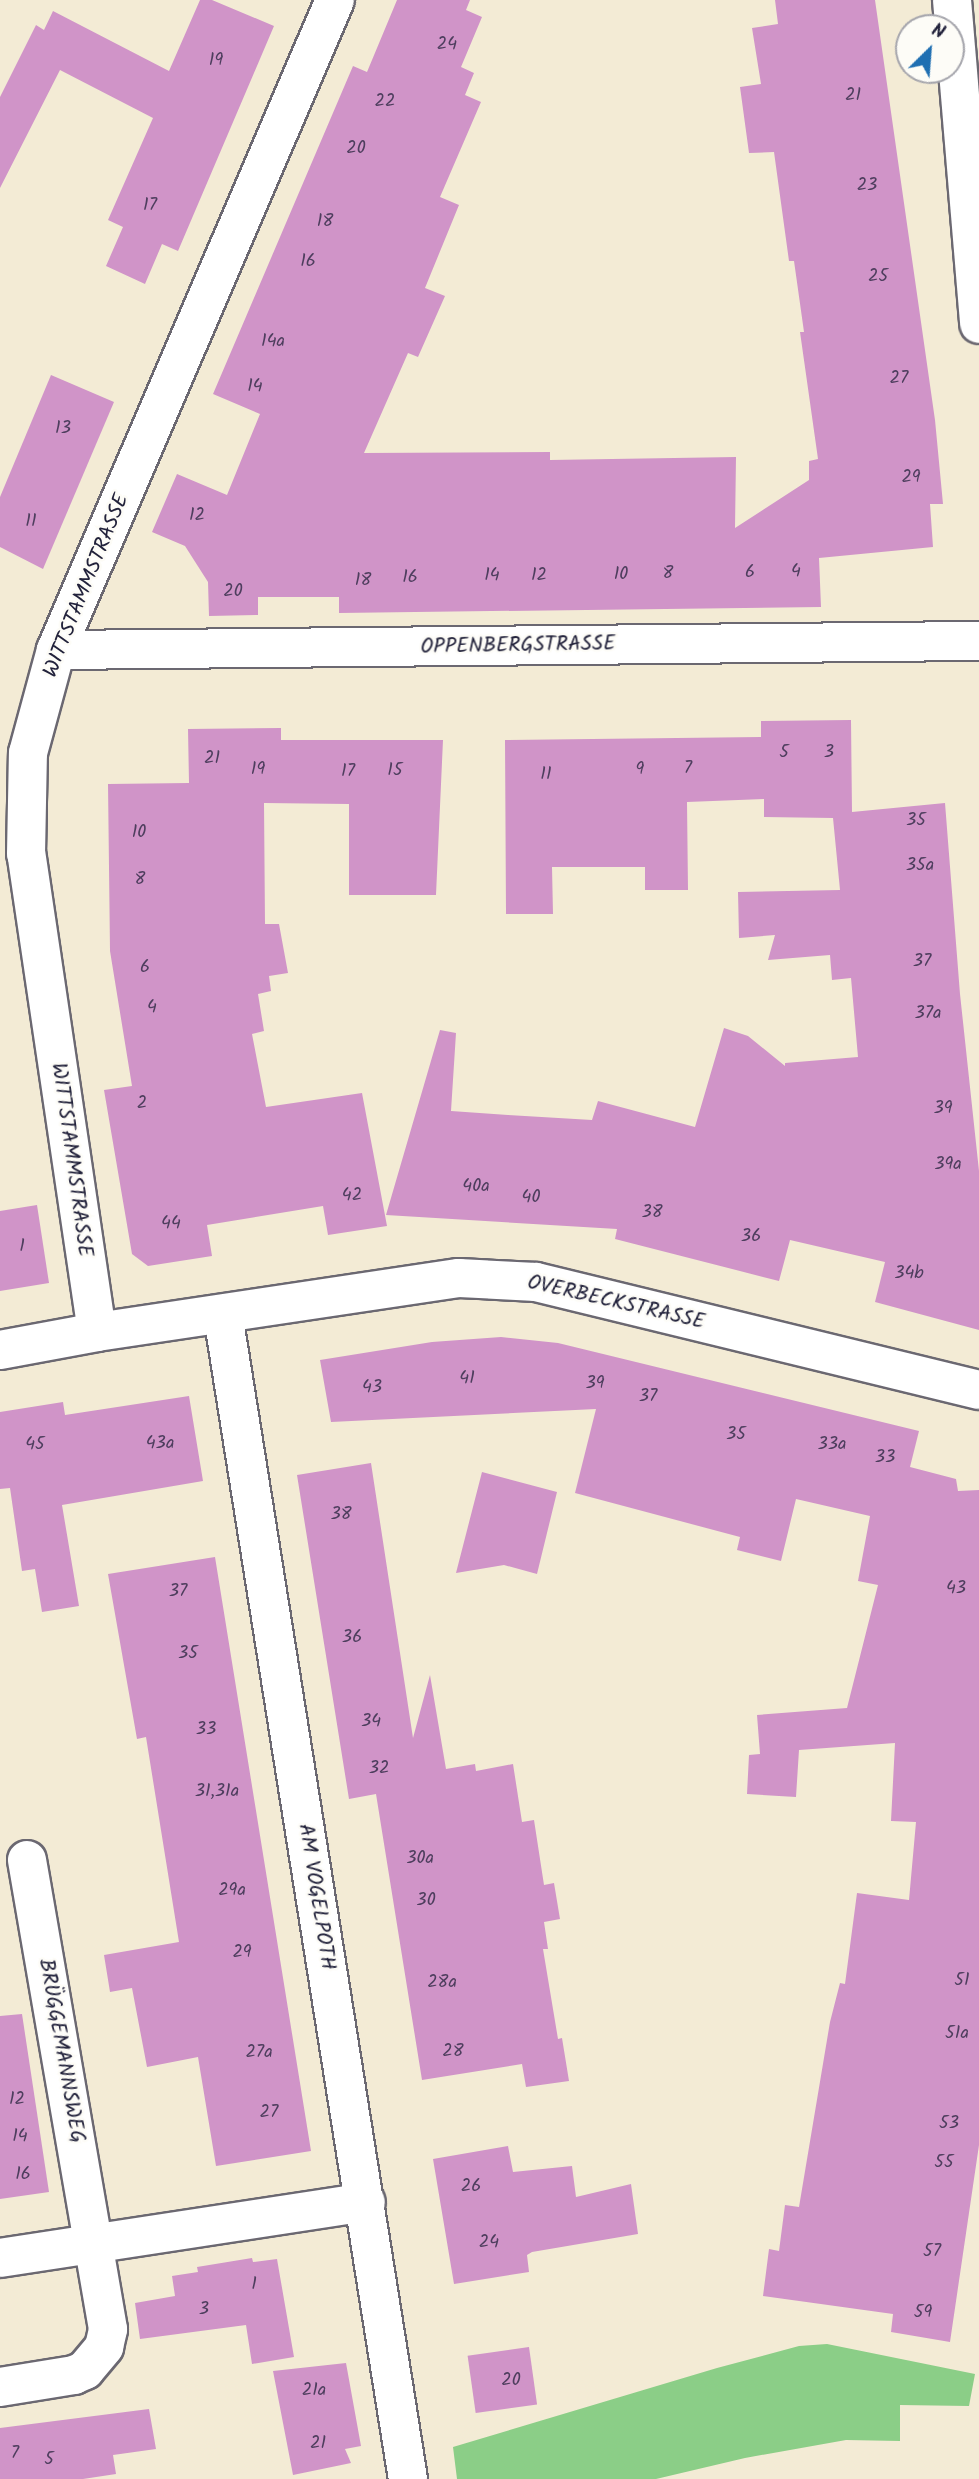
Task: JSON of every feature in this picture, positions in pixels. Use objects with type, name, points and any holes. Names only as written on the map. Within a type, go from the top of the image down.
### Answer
[{"type":"street","name":"WITTSTAMMSTRASSE","points":[[97,1332],[26,854],[28,753],[57,650],[335,0]]},
{"type":"street","points":[[952,0],[975,220],[979,324]]},
{"type":"street","name":"OPPENBERGSTRASSE","points":[[57,650],[979,641]]},
{"type":"street","name":"OVERBECKSTRASSE","points":[[0,1350],[97,1332],[459,1278],[536,1282],[979,1390]]},
{"type":"street","name":"AM VOGELPOTH","points":[[223,1315],[408,2479]]},
{"type":"street","name":"BRÜGGEMANNSWEG","points":[[0,2386],[74,2375],[85,2370],[104,2347],[108,2329],[27,1860]]},
{"type":"street","points":[[0,2259],[366,2202]]},
{"type":"green space","points":[[827,2344],[975,2374],[969,2406],[900,2405],[900,2441],[846,2440],[745,2458],[656,2479],[457,2479],[453,2447],[717,2368],[799,2346]]},
{"type":"building","points":[[200,0],[212,0],[274,26],[178,251],[162,244],[145,284],[106,266],[123,227],[108,220],[153,118],[60,70],[0,188],[0,97],[36,25],[44,30],[53,11],[169,71]]},
{"type":"building","points":[[397,0],[470,0],[466,10],[482,17],[461,67],[474,73],[465,95],[481,102],[440,197],[459,205],[425,288],[445,296],[418,357],[408,353],[364,453],[550,452],[550,460],[736,457],[735,528],[809,480],[809,461],[818,459],[800,332],[804,332],[794,261],[789,261],[774,152],[749,153],[740,87],[761,84],[752,28],[778,24],[775,0],[875,0],[935,420],[943,504],[930,504],[933,547],[819,558],[821,607],[339,613],[339,597],[258,597],[258,615],[209,616],[208,582],[185,546],[152,532],[177,474],[227,495],[260,414],[213,394],[353,66],[367,72]]},
{"type":"building","points":[[51,375],[114,402],[43,569],[0,547],[0,497]]},
{"type":"building","points":[[851,720],[852,812],[945,803],[960,994],[979,1171],[979,1330],[875,1302],[885,1262],[790,1240],[779,1281],[615,1239],[617,1229],[386,1215],[440,1030],[456,1033],[451,1111],[508,1115],[592,1120],[598,1101],[695,1127],[724,1028],[748,1036],[785,1066],[785,1063],[858,1057],[851,978],[832,980],[830,955],[768,960],[775,935],[739,938],[738,892],[840,890],[833,818],[764,817],[764,799],[687,802],[688,890],[645,890],[645,867],[552,867],[553,914],[506,914],[505,740],[761,737],[761,721]]},
{"type":"building","points":[[281,728],[281,740],[443,740],[436,895],[349,895],[349,804],[264,803],[265,924],[279,924],[288,973],[269,976],[271,991],[258,994],[264,1031],[252,1034],[266,1107],[362,1093],[387,1226],[328,1235],[323,1206],[207,1225],[212,1256],[148,1266],[132,1254],[104,1090],[132,1086],[110,951],[108,784],[189,783],[188,729]]},
{"type":"building","points":[[37,1205],[49,1283],[0,1291],[0,1211]]},
{"type":"building","points":[[501,1337],[558,1343],[919,1431],[910,1467],[956,1479],[958,1491],[979,1490],[979,2145],[950,2342],[891,2332],[893,2314],[763,2296],[769,2249],[779,2251],[785,2205],[799,2207],[830,2022],[840,1983],[845,1984],[857,1893],[909,1900],[916,1822],[891,1821],[895,1743],[799,1750],[796,1797],[747,1794],[749,1755],[760,1754],[757,1715],[847,1708],[878,1585],[858,1581],[870,1516],[796,1499],[781,1561],[737,1550],[740,1537],[575,1493],[596,1409],[331,1422],[320,1360],[432,1342]]},
{"type":"building","points":[[189,1396],[203,1481],[62,1505],[79,1606],[42,1612],[35,1569],[22,1571],[10,1488],[0,1489],[0,1412],[63,1402],[65,1415]]},
{"type":"building","points":[[371,1463],[413,1738],[430,1675],[446,1769],[475,1764],[476,1771],[513,1764],[522,1822],[534,1820],[544,1885],[554,1883],[560,1919],[544,1922],[548,1949],[543,1949],[558,2039],[562,2038],[569,2081],[526,2087],[522,2064],[422,2080],[376,1794],[349,1799],[297,1475]]},
{"type":"building","points":[[482,1472],[557,1492],[537,1574],[504,1565],[456,1573]]},
{"type":"building","points":[[215,1557],[311,2151],[216,2166],[198,2057],[147,2067],[132,1988],[110,1992],[104,1955],[179,1942],[146,1737],[137,1739],[108,1574]]},
{"type":"building","points":[[22,2014],[49,2192],[0,2199],[0,2016]]},
{"type":"building","points":[[508,2146],[513,2172],[572,2166],[576,2197],[631,2184],[638,2234],[532,2252],[527,2255],[529,2272],[454,2284],[433,2159]]},
{"type":"building","points":[[252,2258],[253,2262],[277,2259],[294,2357],[252,2364],[246,2325],[140,2339],[135,2303],[175,2296],[172,2276],[198,2272],[197,2267]]},
{"type":"building","points":[[529,2347],[537,2404],[476,2413],[468,2356]]},
{"type":"building","points":[[346,2363],[361,2446],[345,2449],[351,2463],[293,2475],[273,2371]]},
{"type":"building","points":[[149,2409],[156,2449],[113,2455],[116,2474],[83,2479],[0,2479],[0,2428]]}]
